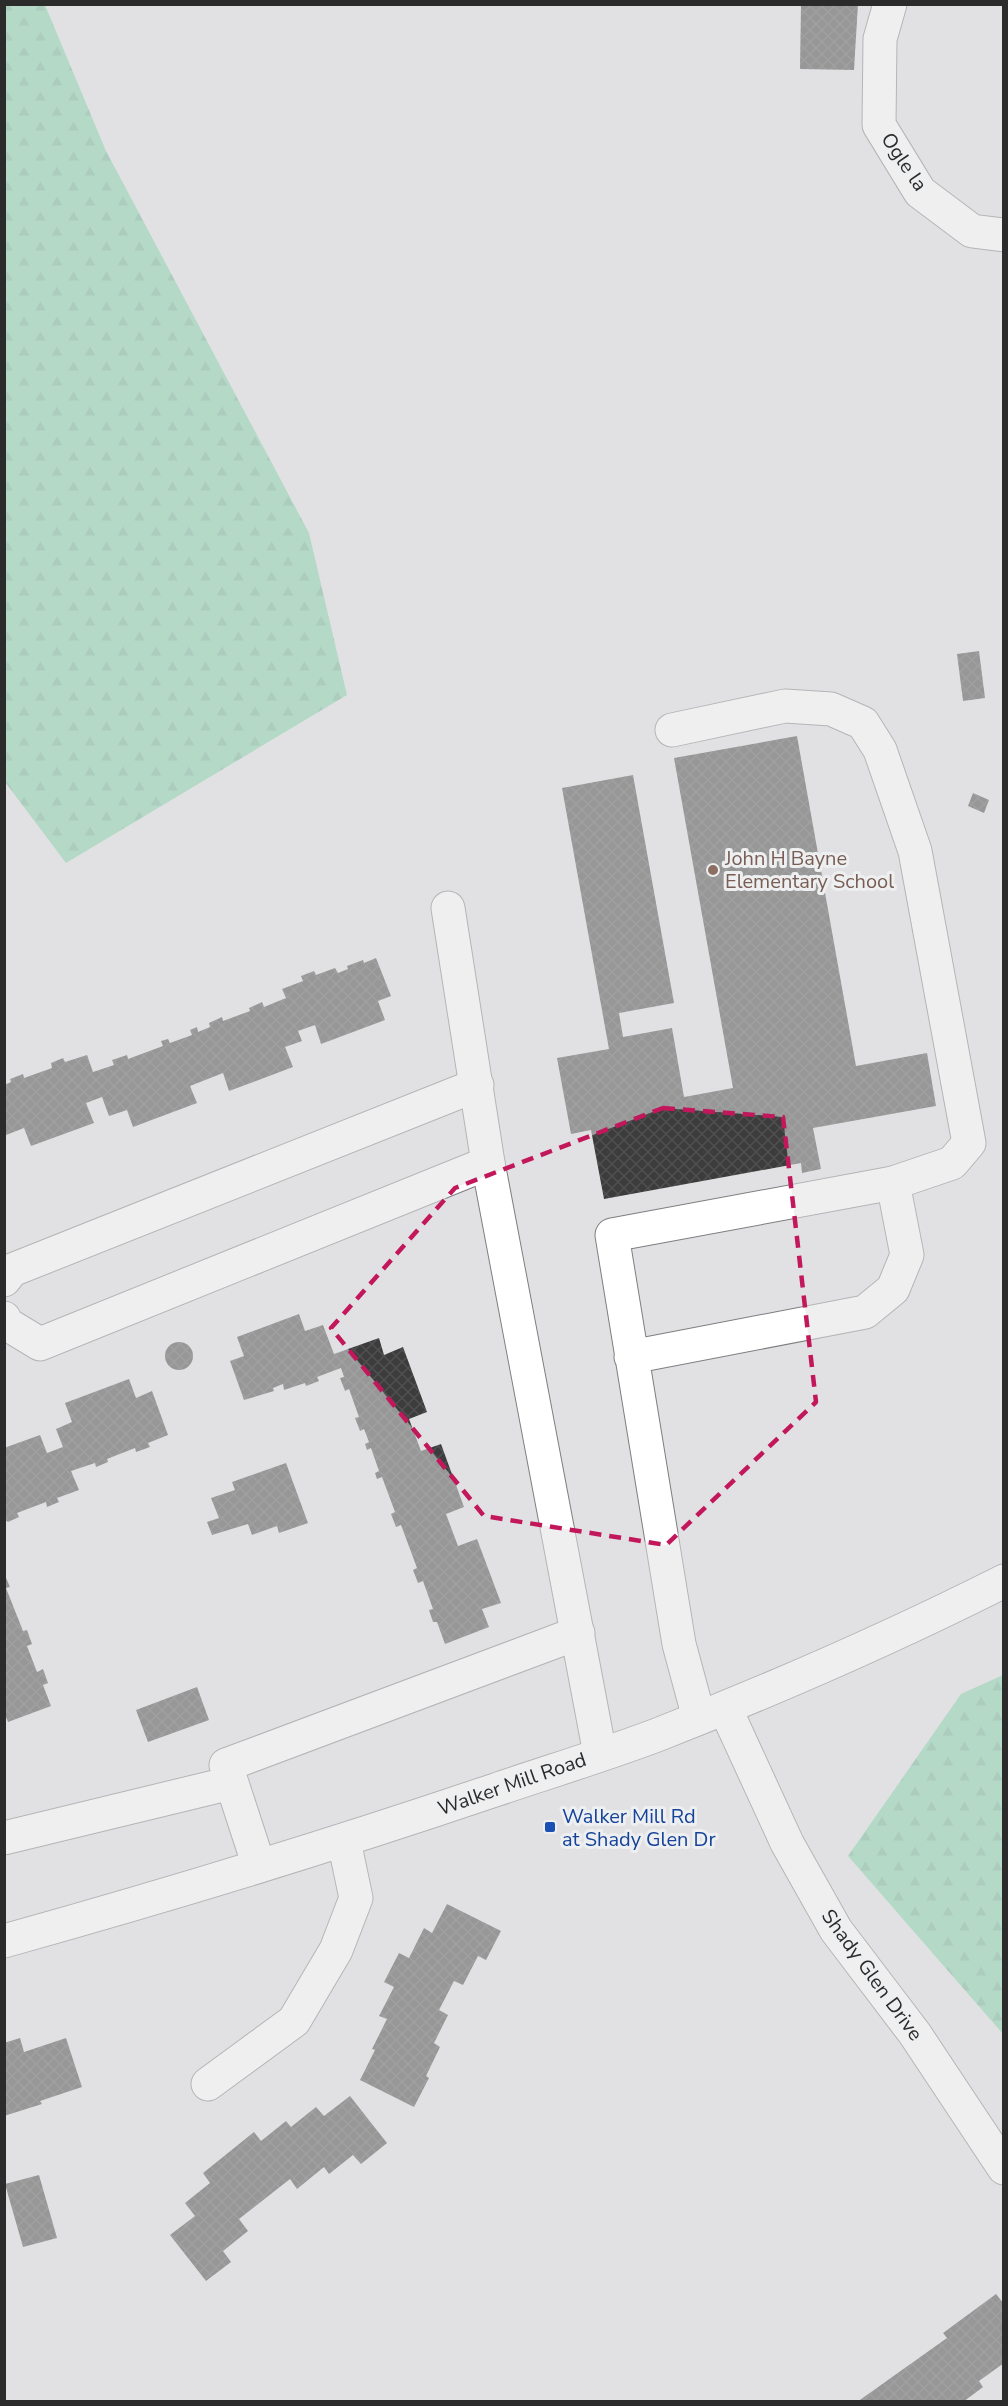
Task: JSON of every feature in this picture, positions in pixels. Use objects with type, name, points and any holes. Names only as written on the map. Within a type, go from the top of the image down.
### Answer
[{"type":"main road","name":"Ogle la","points":[[890,4],[880,39],[879,125],[920,192],[972,231],[1004,235]]},
{"type":"main road","points":[[631,1357],[866,1312],[893,1289],[907,1255],[893,1183],[952,1163],[969,1143],[915,850],[880,750],[863,723],[831,708],[785,706],[672,730]]},
{"type":"main road","points":[[448,908],[488,1163],[600,1754]]},
{"type":"main road","points":[[4,1280],[12,1270],[477,1084]]},
{"type":"main road","points":[[4,1318],[7,1324],[40,1344],[488,1163]]},
{"type":"main road","name":"Shady Glen Drive","points":[[893,1183],[612,1235],[679,1644],[712,1713],[836,1930],[915,2034],[1004,2168]]},
{"type":"main road","name":"Walker Mill Road","points":[[4,1941],[344,1841],[600,1754],[712,1713],[946,1610],[1004,1581]]},
{"type":"main road","points":[[260,1866],[226,1765],[578,1633]]},
{"type":"main road","points":[[4,1838],[231,1783]]},
{"type":"main road","points":[[208,2084],[294,2021],[336,1950],[356,1898],[344,1841]]},
{"type":"highlighted area","points":[[663,1108],[783,1117],[816,1402],[666,1545],[484,1516],[331,1328],[455,1188]]},
{"type":"green space","points":[[5,4],[45,5],[106,151],[309,533],[347,695],[66,863],[5,782]]},
{"type":"green space","points":[[1003,1675],[1003,2034],[848,1856],[961,1694]]},
{"type":"building","points":[[801,4],[858,4],[854,70],[800,69]]},
{"type":"building","points":[[979,651],[985,698],[963,701],[957,654]]},
{"type":"building","points":[[797,736],[856,1066],[927,1053],[936,1106],[813,1128],[821,1169],[802,1173],[801,1163],[604,1199],[591,1130],[571,1134],[557,1058],[609,1049],[562,788],[633,775],[674,1003],[619,1013],[623,1037],[672,1028],[684,1097],[733,1088],[674,758]]},
{"type":"building","points":[[973,793],[989,800],[984,813],[968,806]]},
{"type":"building","points":[[376,958],[391,996],[378,1001],[385,1020],[321,1044],[315,1025],[298,1031],[302,1041],[285,1047],[293,1067],[229,1091],[223,1073],[190,1086],[197,1103],[133,1127],[127,1110],[109,1116],[102,1097],[86,1103],[94,1123],[31,1146],[24,1128],[6,1135],[4,1085],[11,1082],[10,1079],[23,1074],[24,1078],[52,1068],[51,1063],[63,1058],[65,1062],[87,1055],[93,1072],[114,1065],[112,1060],[127,1055],[128,1059],[163,1046],[161,1041],[168,1039],[170,1043],[192,1035],[190,1030],[197,1027],[198,1032],[210,1027],[209,1023],[222,1017],[223,1021],[250,1011],[249,1008],[262,1002],[264,1007],[286,998],[282,989],[303,981],[301,976],[314,971],[316,975],[335,968],[338,973],[348,969],[347,966]]},
{"type":"building","points":[[299,1314],[305,1331],[323,1325],[334,1354],[379,1338],[384,1355],[403,1347],[427,1412],[409,1419],[421,1451],[441,1444],[464,1507],[446,1514],[458,1546],[477,1539],[501,1603],[482,1609],[489,1627],[445,1644],[437,1622],[433,1622],[429,1610],[433,1609],[423,1581],[418,1583],[413,1570],[417,1568],[401,1525],[396,1527],[391,1514],[395,1512],[382,1477],[377,1479],[375,1473],[379,1471],[371,1448],[367,1450],[365,1444],[369,1442],[364,1429],[360,1431],[355,1418],[359,1417],[349,1389],[345,1391],[340,1378],[344,1377],[341,1368],[317,1377],[319,1381],[306,1386],[305,1383],[284,1390],[283,1384],[273,1388],[274,1391],[244,1400],[230,1361],[244,1356],[237,1337]]},
{"type":"building","points":[[179,1342],[189,1346],[193,1356],[189,1366],[179,1370],[169,1366],[165,1356],[169,1346]]},
{"type":"building","points":[[129,1379],[136,1398],[152,1391],[168,1435],[148,1443],[150,1447],[136,1452],[135,1448],[107,1459],[108,1462],[96,1467],[95,1463],[71,1471],[79,1490],[57,1498],[59,1502],[47,1507],[46,1502],[17,1513],[19,1517],[8,1522],[4,1519],[4,1448],[40,1435],[47,1453],[63,1447],[56,1429],[72,1422],[65,1403]]},
{"type":"building","points":[[286,1463],[308,1523],[279,1533],[277,1526],[252,1535],[248,1524],[212,1535],[207,1522],[219,1518],[211,1498],[235,1490],[232,1482]]},
{"type":"building","points":[[4,1573],[10,1587],[6,1588],[23,1631],[27,1630],[32,1644],[27,1646],[37,1672],[43,1669],[48,1683],[43,1685],[51,1706],[8,1722],[4,1712]]},
{"type":"building","points":[[197,1687],[209,1720],[148,1742],[136,1710]]},
{"type":"building","points":[[447,1904],[501,1931],[486,1960],[478,1956],[463,1985],[454,1981],[439,2010],[448,2015],[434,2043],[440,2047],[426,2076],[429,2078],[414,2107],[360,2080],[387,2019],[379,2016],[394,1987],[384,1982],[399,1953],[409,1958],[424,1928],[432,1933]]},
{"type":"building","points":[[20,2038],[24,2052],[66,2038],[82,2087],[40,2101],[42,2104],[4,2116],[4,2043]]},
{"type":"building","points":[[350,2096],[387,2143],[361,2164],[353,2155],[329,2174],[324,2167],[297,2189],[290,2179],[239,2219],[248,2231],[223,2251],[231,2262],[206,2281],[170,2235],[195,2216],[185,2203],[210,2183],[203,2173],[254,2132],[261,2141],[286,2121],[291,2127],[316,2107],[324,2116]]},
{"type":"building","points":[[39,2175],[57,2238],[23,2247],[5,2184]]},
{"type":"building","points":[[996,2294],[1004,2304],[1004,2363],[979,2381],[983,2387],[963,2402],[857,2402],[947,2338],[943,2333]]},
{"type":"place","name":"John H Bayne Elementary School","points":[[713,870]]},
{"type":"place","name":"Walker Mill Rd at Shady Glen Dr","points":[[550,1827]]}]
